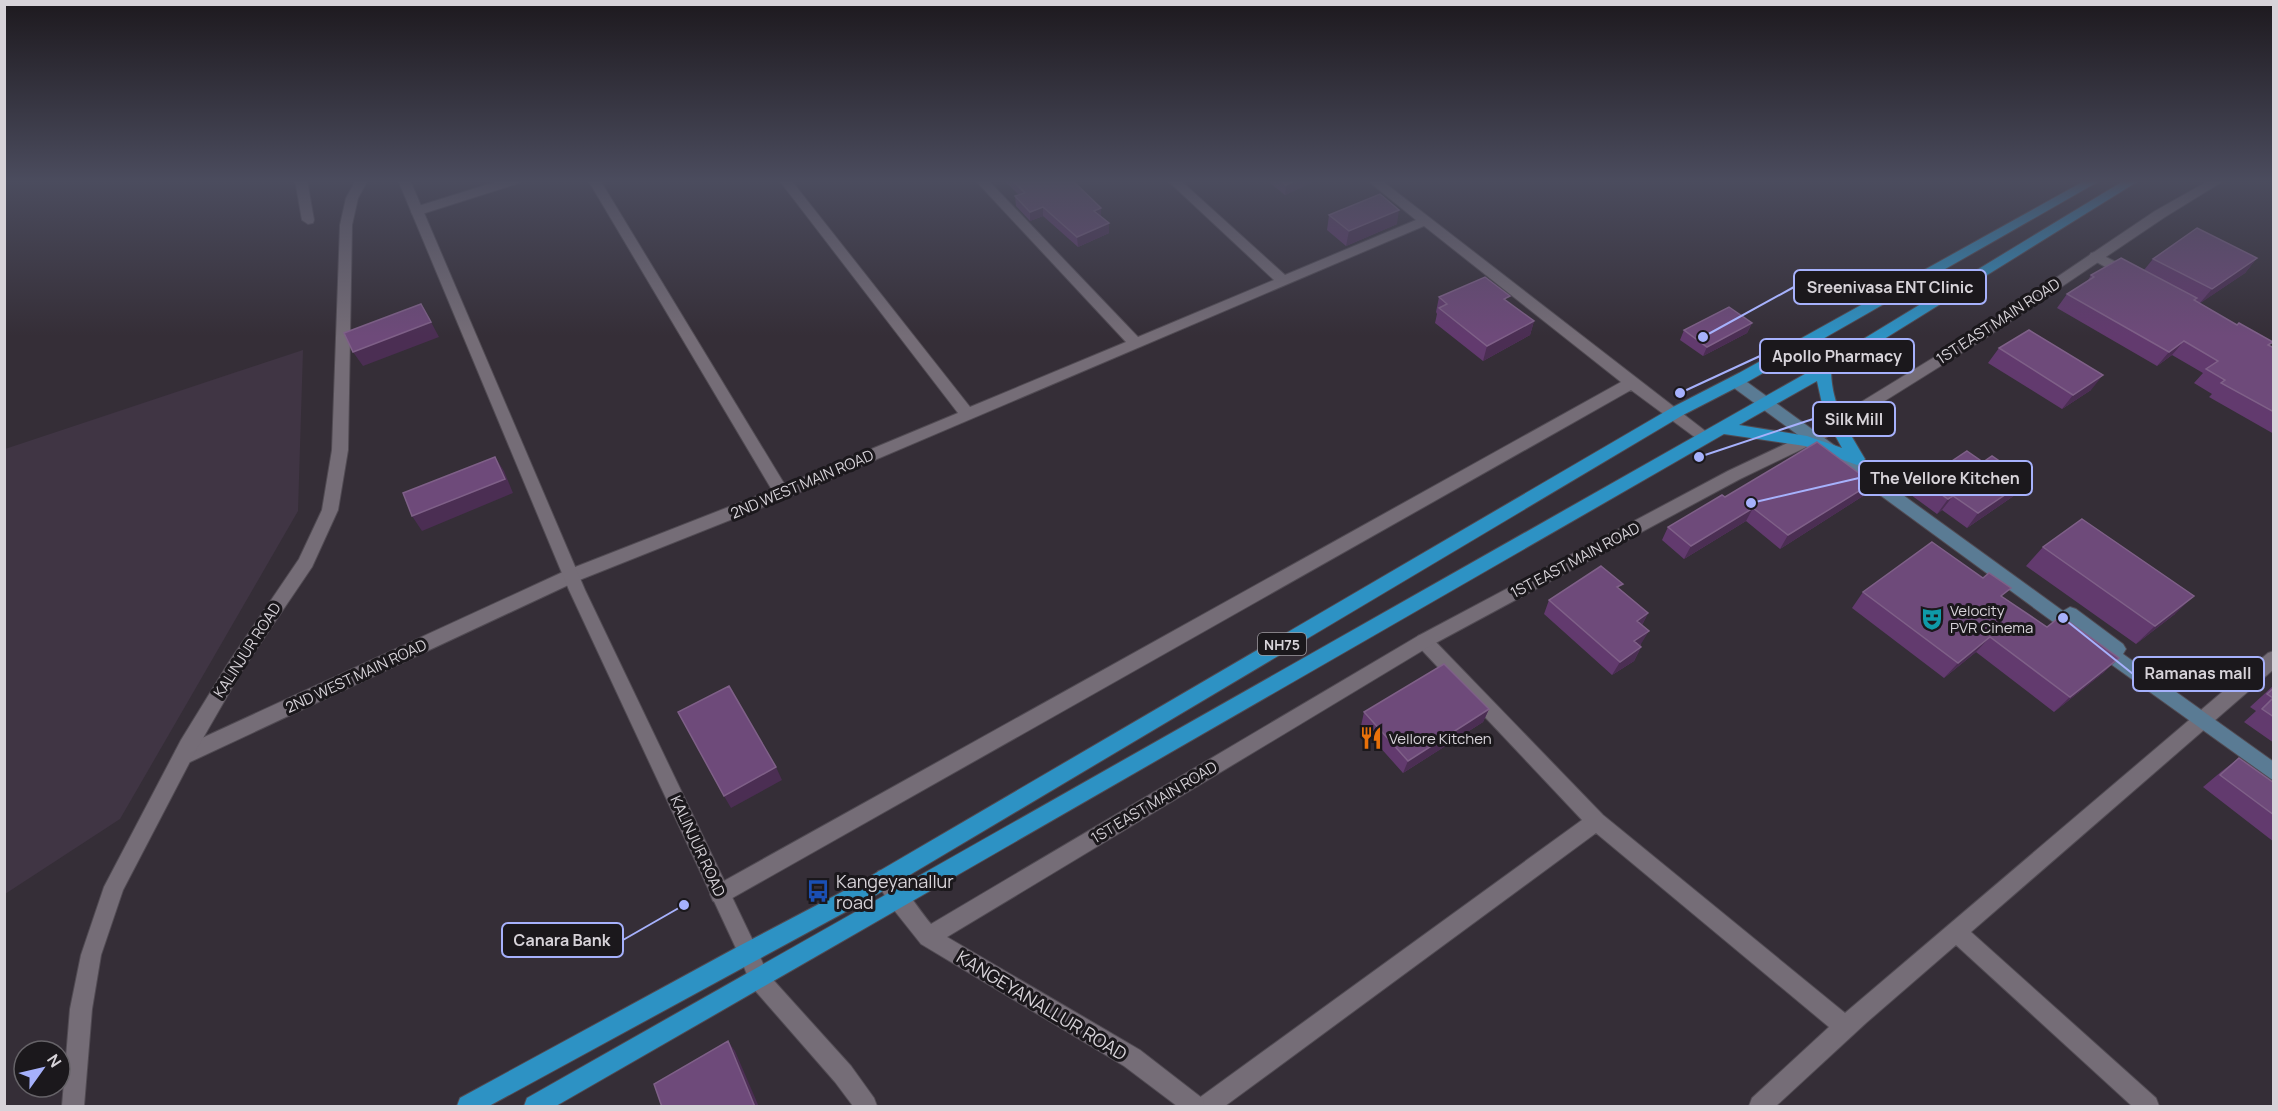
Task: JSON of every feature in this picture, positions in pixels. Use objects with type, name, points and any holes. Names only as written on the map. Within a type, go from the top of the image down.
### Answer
[{"type":"highway","name":"NH75","points":[[468,1107],[885,878],[1673,414],[2003,232]]},
{"type":"highway","name":"NH75","points":[[535,1107],[1824,370],[2049,232]]},
{"type":"highway","points":[[1721,428],[1821,437],[1824,370]]},
{"type":"main road","points":[[1740,379],[2206,719],[2274,762]]},
{"type":"main road","points":[[1821,437],[1857,459],[2206,719],[2274,773]]},
{"type":"street","name":"KALINJUR ROAD","points":[[73,1107],[81,1009],[91,955],[114,887],[183,756],[235,667],[306,562],[330,510],[339,450],[343,392],[346,232]]},
{"type":"street","name":"KALINJUR ROAD","points":[[426,232],[572,576],[759,980]]},
{"type":"street","points":[[625,232],[782,494]]},
{"type":"street","points":[[825,232],[967,414]]},
{"type":"street","points":[[1030,232],[1136,344]]},
{"type":"street","points":[[1229,232],[1283,281]]},
{"type":"street","name":"2ND WEST MAIN ROAD","points":[[183,756],[572,576],[782,494],[1399,232]]},
{"type":"street","points":[[1439,232],[1632,383],[1706,437]]},
{"type":"street","name":"1ST EAST MAIN ROAD","points":[[928,937],[1424,641],[1734,475],[1821,437],[1982,334],[2135,232]]},
{"type":"street","points":[[2096,256],[2137,278]]},
{"type":"street","points":[[720,894],[1632,383]]},
{"type":"street","points":[[1424,641],[1596,821],[1845,1027]]},
{"type":"street","points":[[1760,1107],[1845,1027],[2206,719],[2274,658]]},
{"type":"street","points":[[1207,1107],[1596,821]]},
{"type":"street","name":"KANGEYANALLUR ROAD","points":[[885,878],[897,898],[928,937],[1132,1058],[1194,1107]]},
{"type":"street","points":[[1956,933],[2148,1107]]},
{"type":"street","points":[[759,980],[843,1074],[866,1107]]},
{"type":"shaded area","points":[[303,350],[298,511],[120,819],[5,894],[5,449]]},
{"type":"building","points":[[1071,232],[1089,232],[1077,237]]},
{"type":"building","points":[[2192,232],[2205,232],[2257,258],[2212,289],[2153,259]]},
{"type":"building","points":[[2121,258],[2197,298],[2194,300],[2237,325],[2239,323],[2273,342],[2268,345],[2274,348],[2274,412],[2221,383],[2225,380],[2206,369],[2218,361],[2184,341],[2169,352],[2067,294],[2094,277],[2091,275]]},
{"type":"building","points":[[1485,277],[1510,296],[1504,299],[1534,321],[1487,346],[1439,308],[1447,304],[1439,297]]},
{"type":"building","points":[[421,304],[431,322],[353,352],[344,333]]},
{"type":"building","points":[[1729,307],[1752,323],[1707,347],[1684,330]]},
{"type":"building","points":[[2029,330],[2103,375],[2073,395],[1999,348]]},
{"type":"building","points":[[1817,442],[1872,483],[1788,535],[1753,508],[1691,546],[1668,527],[1722,495],[1725,497]]},
{"type":"building","points":[[1967,451],[1983,462],[1992,456],[2027,480],[1978,513],[1953,496],[1948,499],[1922,481]]},
{"type":"building","points":[[495,457],[505,479],[412,516],[403,493]]},
{"type":"building","points":[[2082,519],[2194,596],[2155,626],[2043,547]]},
{"type":"building","points":[[1932,542],[1983,578],[1989,573],[2011,588],[2001,596],[2047,627],[2061,616],[2119,658],[2070,697],[1990,637],[1958,663],[1863,592]]},
{"type":"building","points":[[1601,566],[1623,584],[1617,587],[1648,613],[1637,621],[1649,631],[1634,641],[1641,647],[1620,662],[1549,600]]},
{"type":"building","points":[[1444,664],[1489,709],[1408,761],[1364,712]]},
{"type":"building","points":[[729,686],[776,767],[724,796],[678,712]]},
{"type":"building","points":[[2274,688],[2274,717],[2262,709],[2273,698],[2267,694]]},
{"type":"building","points":[[2239,758],[2274,783],[2274,815],[2220,775]]},
{"type":"building","points":[[728,1041],[755,1107],[662,1107],[654,1084]]},
{"type":"place","name":"Sreenivasa ENT Clinic","points":[[1703,337]]},
{"type":"place","name":"Apollo Pharmacy","points":[[1680,393]]},
{"type":"place","name":"Silk Mill","points":[[1699,457]]},
{"type":"place","name":"The Vellore Kitchen","points":[[1751,503]]},
{"type":"place","name":"Ramanas mall","points":[[2063,618]]},
{"type":"place","name":"Velocity PVR Cinema","points":[[1932,619]]},
{"type":"place","name":"Vellore Kitchen","points":[[1371,738]]},
{"type":"place","name":"Kangeyanallur road","points":[[818,891]]},
{"type":"place","name":"Canara Bank","points":[[684,905]]}]
